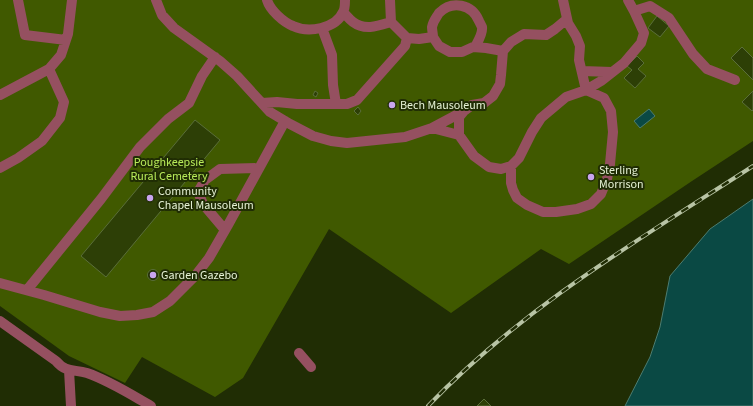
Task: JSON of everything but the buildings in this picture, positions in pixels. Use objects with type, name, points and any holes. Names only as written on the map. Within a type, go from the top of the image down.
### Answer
[{"type":"street","points":[[18,0],[25,35],[66,40]]},
{"type":"street","points":[[0,95],[49,69],[62,55],[68,34],[72,0]]},
{"type":"street","points":[[156,0],[162,15],[174,28],[237,76],[270,112],[313,136],[331,141],[347,143],[405,137],[432,128],[464,111],[472,105],[484,103],[493,96],[500,84],[503,51],[511,42],[524,34],[546,35],[567,19]]},
{"type":"street","points":[[267,0],[279,17],[293,26],[308,29],[322,28],[335,22],[343,12],[345,0]]},
{"type":"street","points":[[390,0],[391,22],[407,38],[419,39],[433,37]]},
{"type":"street","points":[[563,0],[568,23],[580,46],[579,60],[586,90]]},
{"type":"street","points":[[464,111],[459,117],[459,135],[474,156],[490,167],[501,169],[511,166],[519,158],[541,118],[566,98],[586,90],[601,81],[624,63],[641,43],[644,33],[628,0]]},
{"type":"street","points":[[475,48],[482,27],[472,10],[461,5],[452,5],[442,10],[434,19],[432,28],[433,37],[439,46],[450,52],[462,52],[475,48],[503,51]]},
{"type":"street","points":[[634,11],[650,6],[669,18],[693,54],[706,68],[735,80]]},
{"type":"street","points":[[343,12],[353,22],[365,27],[375,27],[391,22]]},
{"type":"street","points":[[322,28],[332,55],[332,85],[336,104]]},
{"type":"street","points":[[262,104],[277,102],[297,104],[347,104],[357,100],[405,46],[407,38]]},
{"type":"street","points":[[27,290],[101,199],[140,146],[168,119],[189,103],[202,76],[214,57]]},
{"type":"street","points":[[0,168],[18,158],[42,141],[60,118],[64,102],[49,69]]},
{"type":"street","points":[[582,71],[612,72]]},
{"type":"street","points":[[511,166],[511,183],[517,198],[527,205],[543,212],[577,209],[591,204],[601,194],[607,179],[610,164],[612,132],[611,111],[604,98],[586,90]]},
{"type":"street","points":[[0,283],[87,309],[114,315],[137,315],[153,312],[170,301],[195,276],[209,258],[226,230],[285,121]]},
{"type":"street","points":[[432,128],[459,135]]},
{"type":"street","points":[[226,230],[203,204],[198,192],[205,180],[220,169],[259,168]]},
{"type":"street","points":[[0,321],[60,366],[69,370],[86,373],[118,387],[151,406]]},
{"type":"street","points":[[299,353],[311,367]]},
{"type":"street","points":[[69,370],[71,406]]},
{"type":"green space","name":"Poughkeepsie Rural Cemetery","points":[[0,0],[753,0],[753,141],[569,264],[541,249],[451,313],[329,229],[243,378],[215,397],[142,357],[125,383],[69,356],[0,306]]},
{"type":"water","points":[[649,109],[655,116],[640,128],[634,121]]},
{"type":"water","points":[[753,199],[753,406],[625,406],[650,357],[660,327],[670,276],[710,229]]},
{"type":"railway","points":[[428,406],[464,371],[542,306],[625,248],[753,166]]},
{"type":"place","name":"Bech Mausoleum","points":[[392,105]]},
{"type":"place","name":"Sterling Morrison","points":[[591,177]]},
{"type":"place","name":"Community Chapel Mausoleum","points":[[150,198]]},
{"type":"place","name":"Garden Gazebo","points":[[153,275]]}]
